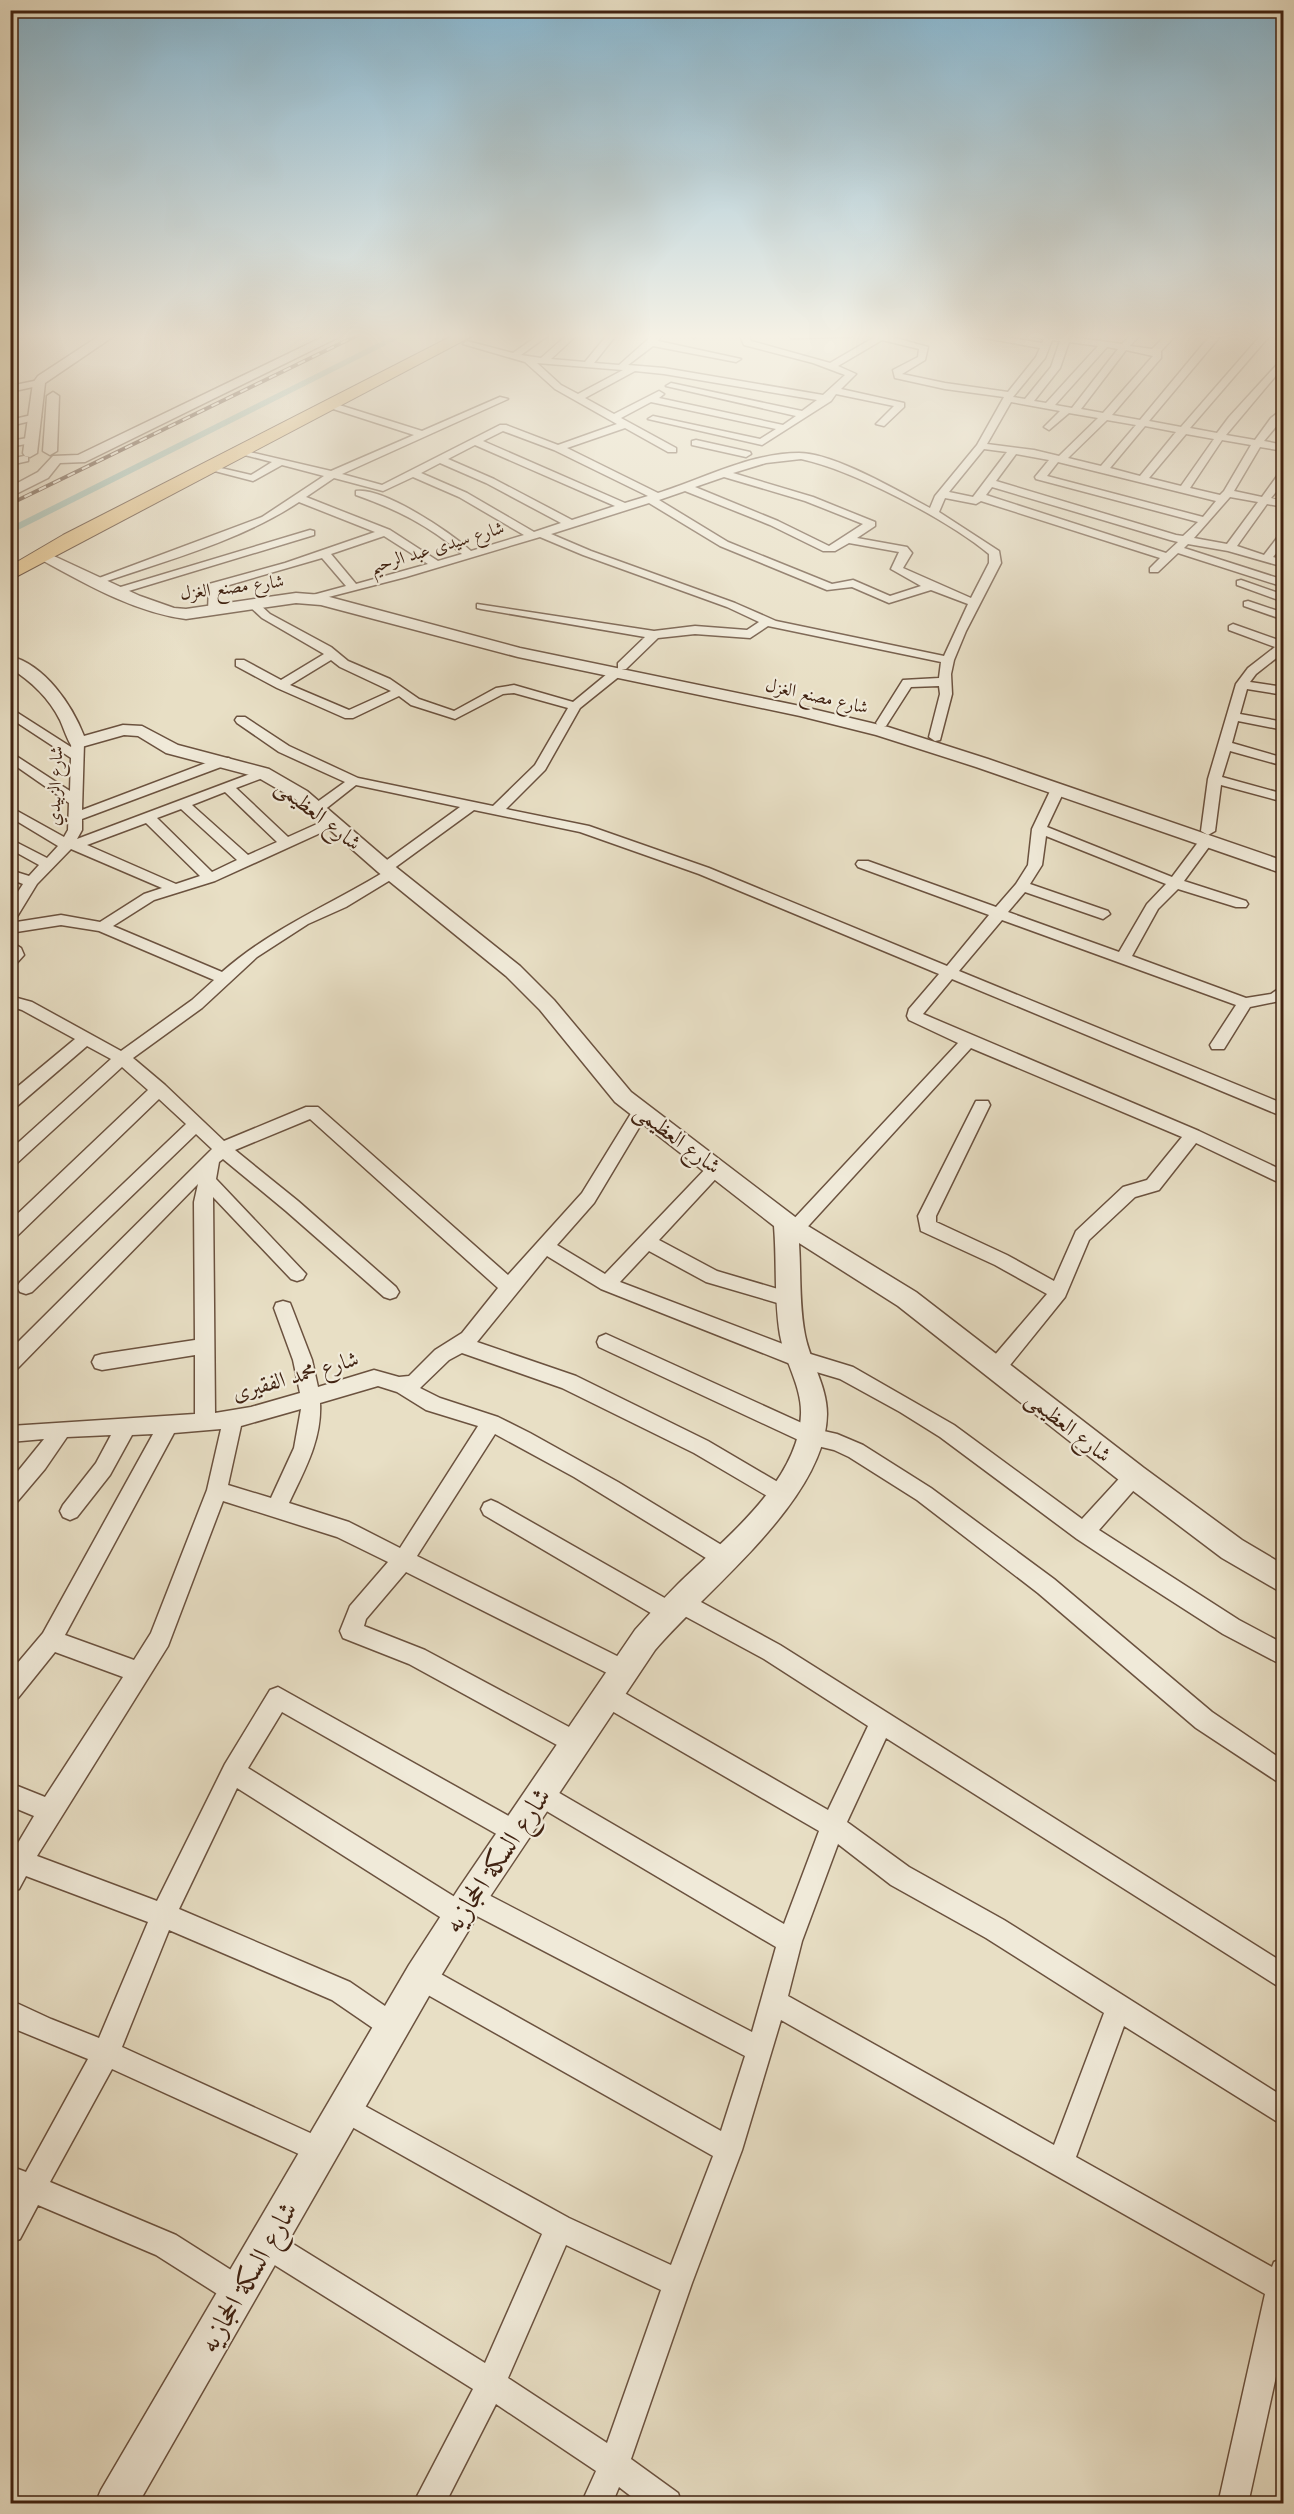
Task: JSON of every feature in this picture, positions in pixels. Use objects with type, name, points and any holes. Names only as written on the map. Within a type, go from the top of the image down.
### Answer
[{"type":"highway","points":[[10,562],[222,451]]},
{"type":"highway","points":[[10,574],[239,451]]},
{"type":"street","points":[[10,493],[44,475],[55,457],[55,451]]},
{"type":"street","points":[[10,480],[25,456],[41,465],[55,457],[80,459],[96,451]]},
{"type":"street","points":[[246,451],[383,488],[454,451]]},
{"type":"street","points":[[97,582],[206,543],[287,518],[297,498],[321,481],[383,451]]},
{"type":"street","points":[[498,451],[625,507]]},
{"type":"street","points":[[564,451],[654,498],[724,544],[831,588],[854,583],[889,600],[931,586]]},
{"type":"street","points":[[734,451],[746,454]]},
{"type":"street","points":[[740,466],[750,451]]},
{"type":"street","points":[[933,513],[943,494],[977,451]]},
{"type":"street","points":[[943,494],[976,501],[1013,451]]},
{"type":"street","points":[[1016,451],[1034,453],[1184,489],[1284,504]]},
{"type":"street","points":[[1066,451],[1040,477],[1203,520]]},
{"type":"street","points":[[1103,470],[1119,451]]},
{"type":"street","points":[[1143,479],[1166,451]]},
{"type":"street","points":[[1184,489],[1210,451]]},
{"type":"street","points":[[1154,570],[1181,545],[1224,496],[1250,451]]},
{"type":"street","name":"شارع سيدى عبد الرحيم","points":[[313,598],[397,578],[468,554],[687,488],[726,474],[740,466],[782,457],[812,458],[933,513],[994,553],[975,603]]},
{"type":"street","points":[[439,459],[490,481],[569,523]]},
{"type":"street","points":[[208,468],[253,478],[281,461]]},
{"type":"street","points":[[412,473],[463,495],[535,534],[725,603],[766,622],[805,632],[948,660]]},
{"type":"street","points":[[687,488],[774,523],[827,549],[831,549],[871,524],[809,499],[726,474]]},
{"type":"street","points":[[1230,548],[1267,501],[1284,474]]},
{"type":"street","points":[[321,481],[414,513],[437,527],[468,554]]},
{"type":"street","points":[[990,483],[1181,545],[1284,584]]},
{"type":"street","points":[[980,497],[1168,557]]},
{"type":"street","points":[[297,498],[343,513],[386,532],[436,565]]},
{"type":"street","points":[[287,518],[310,533],[327,551],[354,588]]},
{"type":"street","points":[[212,610],[213,586],[289,565],[386,532]]},
{"type":"street","points":[[118,591],[310,533]]},
{"type":"street","points":[[1267,558],[1284,536]]},
{"type":"street","points":[[847,539],[906,551],[896,568],[931,586],[975,603],[948,660],[946,694],[932,741]]},
{"type":"street","points":[[1181,545],[1230,548],[1284,564]]},
{"type":"street","name":"شارع مصنع الغزل","points":[[43,555],[97,582],[173,614],[296,598],[313,598],[503,648],[619,669],[882,723],[1208,835],[1284,868]]},
{"type":"street","points":[[1241,583],[1284,599]]},
{"type":"street","points":[[253,604],[266,616],[305,636],[344,664],[386,682],[415,702],[455,716],[506,689],[524,690],[574,706]]},
{"type":"street","points":[[1248,604],[1284,617]]},
{"type":"street","points":[[481,606],[654,635],[695,630],[752,634],[766,622]]},
{"type":"street","points":[[1123,959],[1152,907],[1175,883],[1208,835],[1215,779],[1242,684],[1252,671],[1281,650],[1233,628]]},
{"type":"street","points":[[497,810],[540,767],[574,706],[619,669],[654,635]]},
{"type":"street","points":[[281,685],[333,654]]},
{"type":"street","name":"شارع الزبيدي","points":[[10,661],[26,669],[46,685],[68,718],[78,750],[76,817],[71,845],[47,864],[31,882],[12,910]]},
{"type":"street","points":[[240,663],[281,685],[349,716],[400,692]]},
{"type":"street","name":"شارع مصنع الغزل","points":[[619,669],[932,741],[1058,789],[1284,859]]},
{"type":"street","points":[[882,723],[907,683],[946,682]]},
{"type":"street","points":[[1242,684],[1284,691]]},
{"type":"street","points":[[10,712],[78,750]]},
{"type":"street","points":[[1232,716],[1284,726]]},
{"type":"street","points":[[242,720],[284,749],[354,781],[584,829],[644,848],[705,871],[1284,1111]]},
{"type":"street","name":"شارع العظيمى","points":[[78,750],[123,730],[142,731],[172,750],[224,760],[263,773],[325,815],[388,870],[513,971],[553,1012],[623,1097],[791,1226],[907,1299],[1134,1476],[1232,1549],[1284,1581]]},
{"type":"street","points":[[1224,746],[1284,762]]},
{"type":"street","points":[[10,756],[76,802]]},
{"type":"street","points":[[76,817],[224,760]]},
{"type":"street","points":[[71,845],[263,773]]},
{"type":"street","points":[[1215,779],[1284,798]]},
{"type":"street","points":[[102,927],[149,897],[210,878],[287,844],[325,815],[354,781]]},
{"type":"street","points":[[227,787],[287,844]]},
{"type":"street","points":[[1058,789],[1039,828],[1035,865],[1000,913],[948,971],[915,1016],[1193,1135],[1284,1179]]},
{"type":"street","points":[[184,804],[217,837],[246,861]]},
{"type":"street","points":[[10,1160],[122,1058],[196,1004],[273,939],[303,921],[341,904],[471,806]]},
{"type":"street","points":[[10,811],[71,845],[176,889]]},
{"type":"street","points":[[148,818],[210,878]]},
{"type":"street","points":[[1039,828],[1175,883],[1241,904]]},
{"type":"street","points":[[10,843],[47,864]]},
{"type":"street","points":[[862,864],[1245,1003],[1281,998]]},
{"type":"street","points":[[10,874],[31,882]]},
{"type":"street","points":[[1022,885],[1103,914]]},
{"type":"street","points":[[10,928],[61,921],[102,927],[224,979]]},
{"type":"street","points":[[10,946],[16,951],[10,962]]},
{"type":"street","points":[[10,1001],[27,1006],[122,1058],[196,1124],[217,1155],[292,1206],[390,1292]]},
{"type":"street","points":[[1218,1045],[1245,1003]]},
{"type":"street","points":[[10,1018],[27,1006]]},
{"type":"street","points":[[10,1103],[86,1038]]},
{"type":"street","points":[[791,1226],[969,1041]]},
{"type":"street","points":[[10,1232],[159,1089]]},
{"type":"street","points":[[982,1105],[927,1216],[927,1226],[1001,1260],[1059,1292]]},
{"type":"street","points":[[10,1364],[217,1155],[312,1111],[509,1287]]},
{"type":"street","points":[[402,1385],[418,1380],[441,1355],[462,1345],[509,1287],[588,1198],[641,1111]]},
{"type":"street","points":[[26,1287],[196,1124]]},
{"type":"street","points":[[995,1369],[1059,1292],[1082,1236],[1129,1192],[1153,1185],[1193,1135]]},
{"type":"street","points":[[205,1422],[203,1202],[207,1181],[217,1155]]},
{"type":"street","points":[[607,1284],[717,1167]]},
{"type":"street","points":[[207,1181],[297,1274]]},
{"type":"street","name":"شارع السكة الحجازيه","points":[[115,2504],[240,2292],[392,2026],[465,1907],[615,1683],[674,1607],[726,1559],[781,1494],[800,1467],[812,1437],[813,1397],[792,1329],[791,1226]]},
{"type":"street","points":[[645,1241],[712,1277],[790,1300]]},
{"type":"street","points":[[545,1246],[607,1284],[800,1359],[846,1373],[907,1406],[986,1458],[1084,1532],[1181,1597],[1284,1656]]},
{"type":"street","points":[[277,1508],[304,1447],[311,1419],[306,1367],[283,1308]]},
{"type":"street","points":[[606,1342],[812,1437],[837,1442],[856,1451],[924,1494],[1046,1586],[1204,1720],[1284,1775]]},
{"type":"street","points":[[462,1345],[569,1382],[701,1447],[781,1494]]},
{"type":"street","points":[[102,1362],[205,1346]]},
{"type":"street","name":"شارع محمد الفقيرى","points":[[10,1434],[233,1419],[310,1399],[376,1377],[402,1385],[412,1395],[491,1423],[726,1559]]},
{"type":"street","points":[[233,1419],[217,1490],[160,1639],[14,1867],[163,1915],[341,1991],[392,2026]]},
{"type":"street","points":[[491,1423],[404,1558],[358,1613],[351,1631],[417,1657],[576,1743]]},
{"type":"street","points":[[10,1690],[51,1640],[168,1425]]},
{"type":"street","points":[[70,1511],[99,1475],[126,1427]]},
{"type":"street","points":[[10,1496],[38,1463],[62,1429]]},
{"type":"street","points":[[1084,1532],[1134,1476]]},
{"type":"street","points":[[217,1490],[342,1529],[404,1558],[615,1683],[833,1826],[900,1876],[995,1929],[1284,2113]]},
{"type":"street","points":[[491,1509],[674,1607],[772,1652],[1284,1978]]},
{"type":"street","points":[[51,1640],[139,1673]]},
{"type":"street","points":[[10,2229],[21,2185],[106,2053],[163,1915],[233,1772],[278,1698],[515,1832]]},
{"type":"street","points":[[596,2504],[614,2464],[678,2283],[729,2150],[790,1941],[833,1826],[882,1722]]},
{"type":"street","points":[[233,1772],[357,1848],[465,1907],[760,2050]]},
{"type":"street","points":[[10,1794],[50,1811]]},
{"type":"street","points":[[541,1795],[790,1941]]},
{"type":"street","points":[[422,1977],[729,2150]]},
{"type":"street","points":[[774,2002],[1060,2164],[1282,2282],[1233,2504]]},
{"type":"street","points":[[1060,2164],[1118,2009]]},
{"type":"street","points":[[10,2013],[45,2030],[106,2053],[321,2151]]},
{"type":"street","points":[[345,2109],[559,2228],[678,2283]]},
{"type":"street","points":[[21,2185],[166,2245],[240,2292]]},
{"type":"street","points":[[428,2504],[492,2382],[559,2228]]},
{"type":"street","points":[[267,2244],[379,2315],[492,2382],[614,2464],[667,2504]]},
{"type":"waterway","points":[[10,531],[169,451]]},
{"type":"railway","points":[[10,504],[118,451]]}]
